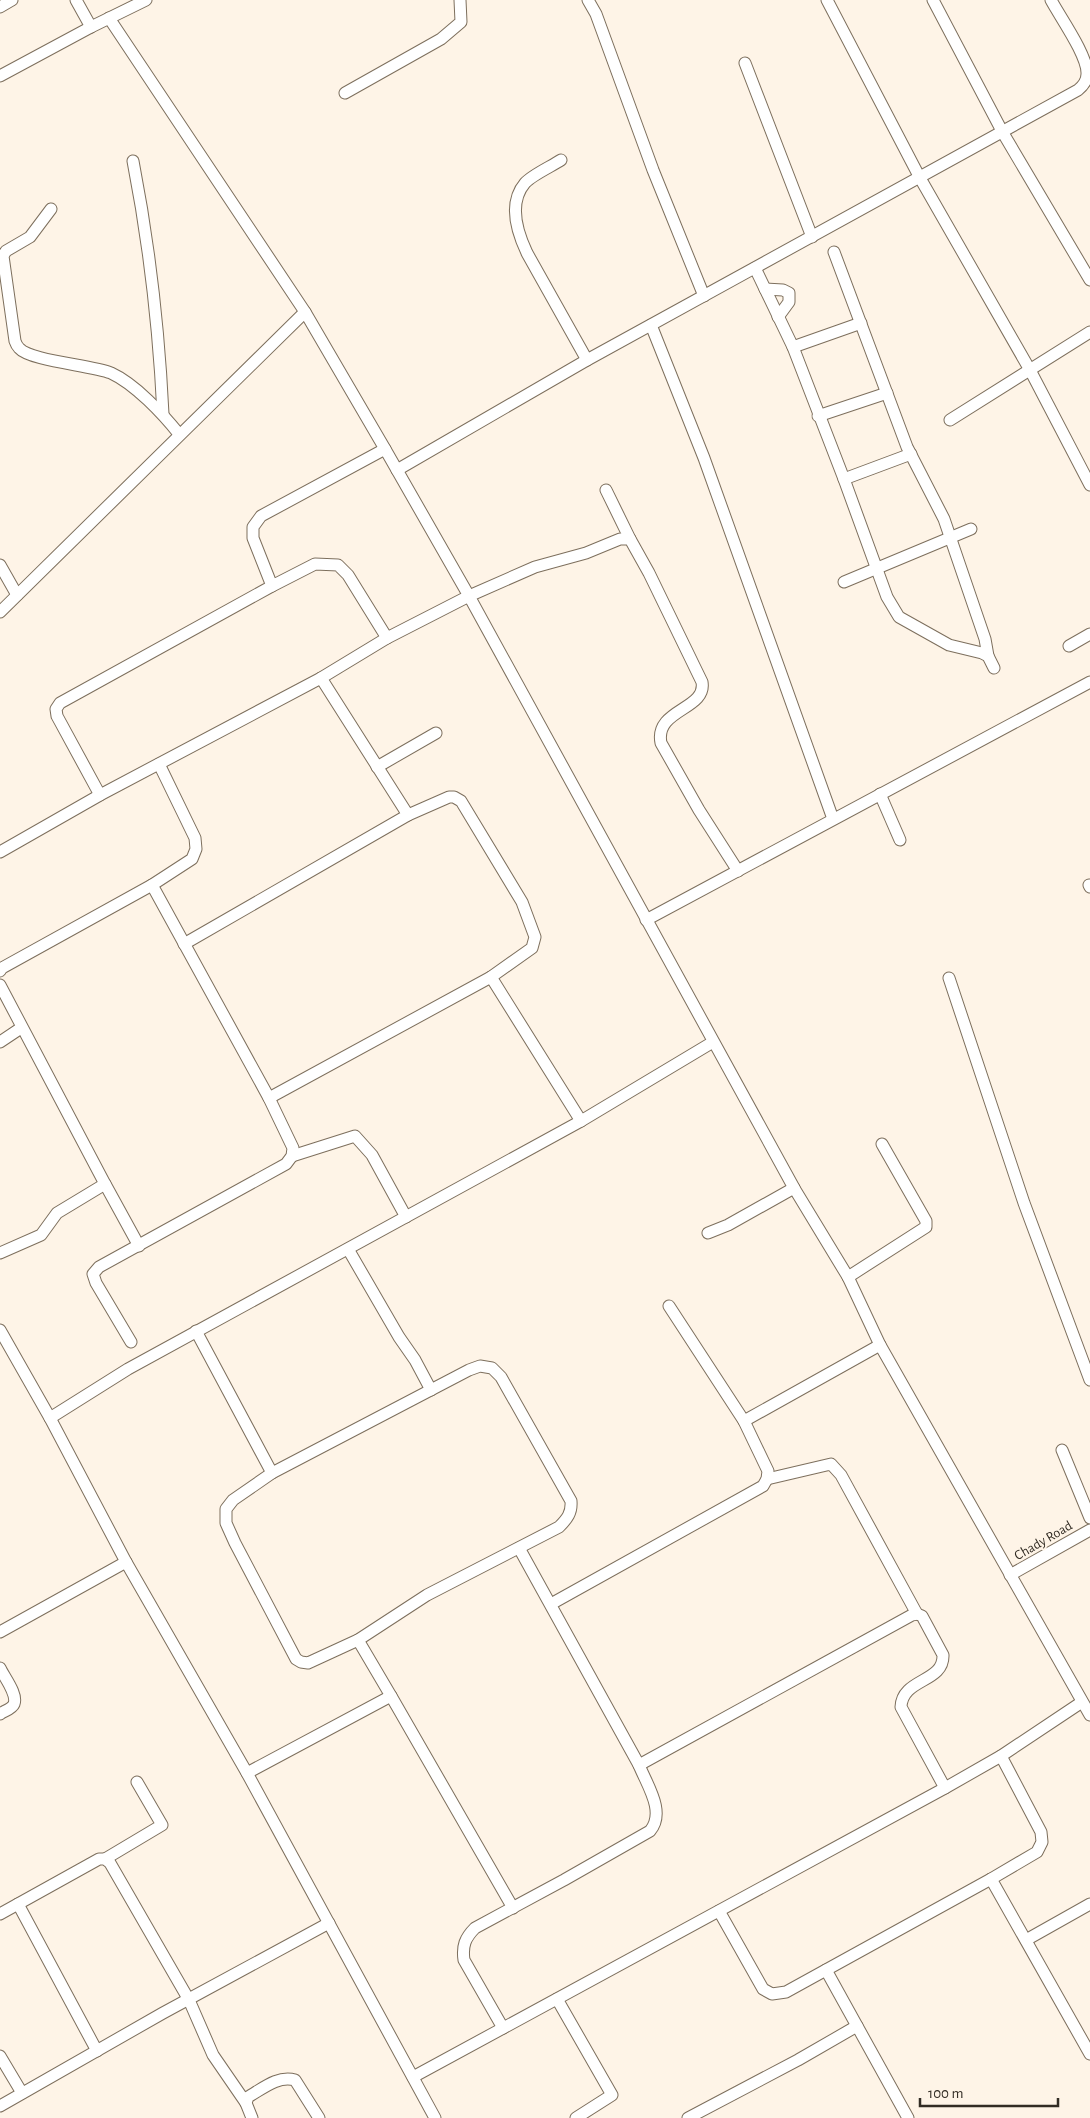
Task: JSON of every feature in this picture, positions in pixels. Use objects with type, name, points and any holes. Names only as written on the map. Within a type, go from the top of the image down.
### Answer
[{"type":"street","points":[[0,7],[12,0]]},
{"type":"street","points":[[76,0],[91,27]]},
{"type":"street","points":[[0,76],[146,0]]},
{"type":"street","points":[[345,93],[441,39],[461,22],[460,0]]},
{"type":"street","points":[[588,0],[596,14],[653,170],[704,296]]},
{"type":"street","points":[[827,0],[920,178],[1030,370],[1090,485]]},
{"type":"street","points":[[934,0],[1003,133],[1090,280]]},
{"type":"street","points":[[397,470],[587,360],[1003,133],[1087,85],[1083,55],[1051,0]]},
{"type":"street","points":[[109,18],[305,312],[385,449],[469,596],[794,1188],[848,1277],[880,1346],[1090,1715]]},
{"type":"street","points":[[745,63],[812,237]]},
{"type":"street","points":[[561,160],[525,182],[516,199],[516,219],[527,253],[587,360]]},
{"type":"street","points":[[133,161],[141,202],[163,414]]},
{"type":"street","points":[[51,209],[30,237],[6,251],[3,256],[15,342],[19,349],[32,355],[112,374],[163,414],[179,434]]},
{"type":"street","points":[[834,252],[911,454],[944,519],[985,639],[988,656],[994,668]]},
{"type":"street","points":[[755,268],[792,347],[844,478],[878,569],[886,598],[899,617],[949,645],[988,656]]},
{"type":"street","points":[[765,289],[783,290],[789,293],[789,302],[778,317]]},
{"type":"street","points":[[0,612],[305,312]]},
{"type":"street","points":[[792,347],[861,323]]},
{"type":"street","points":[[651,325],[704,458],[833,818]]},
{"type":"street","points":[[950,420],[1090,332]]},
{"type":"street","points":[[818,416],[887,393]]},
{"type":"street","points":[[272,586],[253,538],[253,527],[261,516],[385,449]]},
{"type":"street","points":[[844,478],[911,454]]},
{"type":"street","points":[[606,490],[649,573],[704,689],[700,696],[663,724],[659,733],[661,743],[699,810],[738,871]]},
{"type":"street","points":[[844,582],[971,529]]},
{"type":"street","points":[[0,852],[100,795],[321,678],[387,638],[469,596],[535,567],[586,553],[620,539],[630,539]]},
{"type":"street","points":[[0,564],[17,595]]},
{"type":"street","points":[[100,795],[57,716],[56,709],[60,703],[272,586],[315,564],[338,565],[348,575],[387,638]]},
{"type":"street","points":[[1069,646],[1090,634]]},
{"type":"street","points":[[321,678],[408,815]]},
{"type":"street","points":[[646,920],[833,818],[1090,682]]},
{"type":"street","points":[[377,767],[436,733]]},
{"type":"street","points":[[0,971],[2,968],[152,885],[192,859],[196,849],[195,838],[158,764]]},
{"type":"street","points":[[880,794],[900,840]]},
{"type":"street","points":[[184,944],[408,815],[449,797],[461,800],[522,902],[535,937],[532,948],[491,978],[270,1098]]},
{"type":"street","points":[[131,1342],[96,1282],[94,1274],[99,1267],[250,1186],[286,1164],[292,1156],[293,1148],[270,1098],[152,885]]},
{"type":"street","points":[[491,978],[581,1121]]},
{"type":"street","points":[[949,978],[1024,1203],[1090,1380]]},
{"type":"street","points":[[0,985],[21,1028],[139,1246]]},
{"type":"street","points":[[0,1042],[21,1028]]},
{"type":"street","points":[[50,1418],[128,1369],[581,1121],[714,1042]]},
{"type":"street","points":[[292,1156],[355,1136],[372,1155],[406,1217]]},
{"type":"street","points":[[848,1277],[926,1227],[926,1221],[882,1144]]},
{"type":"street","points":[[0,1254],[41,1234],[57,1213],[105,1184]]},
{"type":"street","points":[[708,1233],[728,1225],[794,1188]]},
{"type":"street","points":[[348,1249],[431,1390]]},
{"type":"street","points":[[551,1604],[762,1486],[767,1479],[768,1471],[744,1421],[669,1306]]},
{"type":"street","points":[[0,1330],[50,1418],[126,1562],[247,1773],[330,1923],[435,2118]]},
{"type":"street","points":[[196,1331],[272,1473]]},
{"type":"street","points":[[744,1421],[880,1346]]},
{"type":"street","points":[[480,1366],[492,1368],[501,1377],[570,1501],[571,1510],[567,1520],[519,1548],[428,1595],[358,1640],[308,1662],[301,1662],[296,1659],[235,1543],[226,1523],[226,1509],[233,1500],[272,1473],[431,1390],[480,1366]]},
{"type":"street","points":[[1062,1450],[1090,1518]]},
{"type":"street","points":[[767,1479],[831,1464],[841,1475],[917,1614],[922,1616],[943,1655],[943,1662],[939,1670],[904,1692],[900,1707],[945,1788]]},
{"type":"street","name":"Chady Road","points":[[1010,1576],[1090,1530]]},
{"type":"street","points":[[503,2028],[464,1960],[463,1949],[466,1937],[475,1928],[650,1831],[656,1823],[657,1813],[639,1766],[519,1548]]},
{"type":"street","points":[[0,1632],[126,1562]]},
{"type":"street","points":[[639,1766],[912,1615],[917,1614]]},
{"type":"street","points":[[358,1640],[513,1908]]},
{"type":"street","points":[[0,1668],[14,1698],[14,1704],[0,1714]]},
{"type":"street","points":[[247,1773],[391,1696]]},
{"type":"street","points":[[413,2077],[945,1788],[1001,1756],[1082,1702]]},
{"type":"street","points":[[719,1911],[763,1989],[772,1994],[786,1992],[991,1880],[1037,1852],[1042,1842],[1041,1832],[1001,1756]]},
{"type":"street","points":[[0,1914],[162,1825],[137,1782]]},
{"type":"street","points":[[105,1858],[110,1863],[188,2000],[213,2055],[246,2103],[252,2118]]},
{"type":"street","points":[[991,1880],[1090,2054]]},
{"type":"street","points":[[18,1904],[96,2051]]},
{"type":"street","points":[[1026,1940],[1090,1904]]},
{"type":"street","points":[[0,2106],[96,2051],[330,1923]]},
{"type":"street","points":[[826,1970],[908,2118]]},
{"type":"street","points":[[557,1999],[612,2095],[576,2118]]},
{"type":"street","points":[[688,2118],[798,2060],[857,2026]]},
{"type":"street","points":[[0,2056],[22,2093]]},
{"type":"street","points":[[246,2103],[248,2098],[279,2080],[287,2078],[295,2080],[319,2118]]}]
